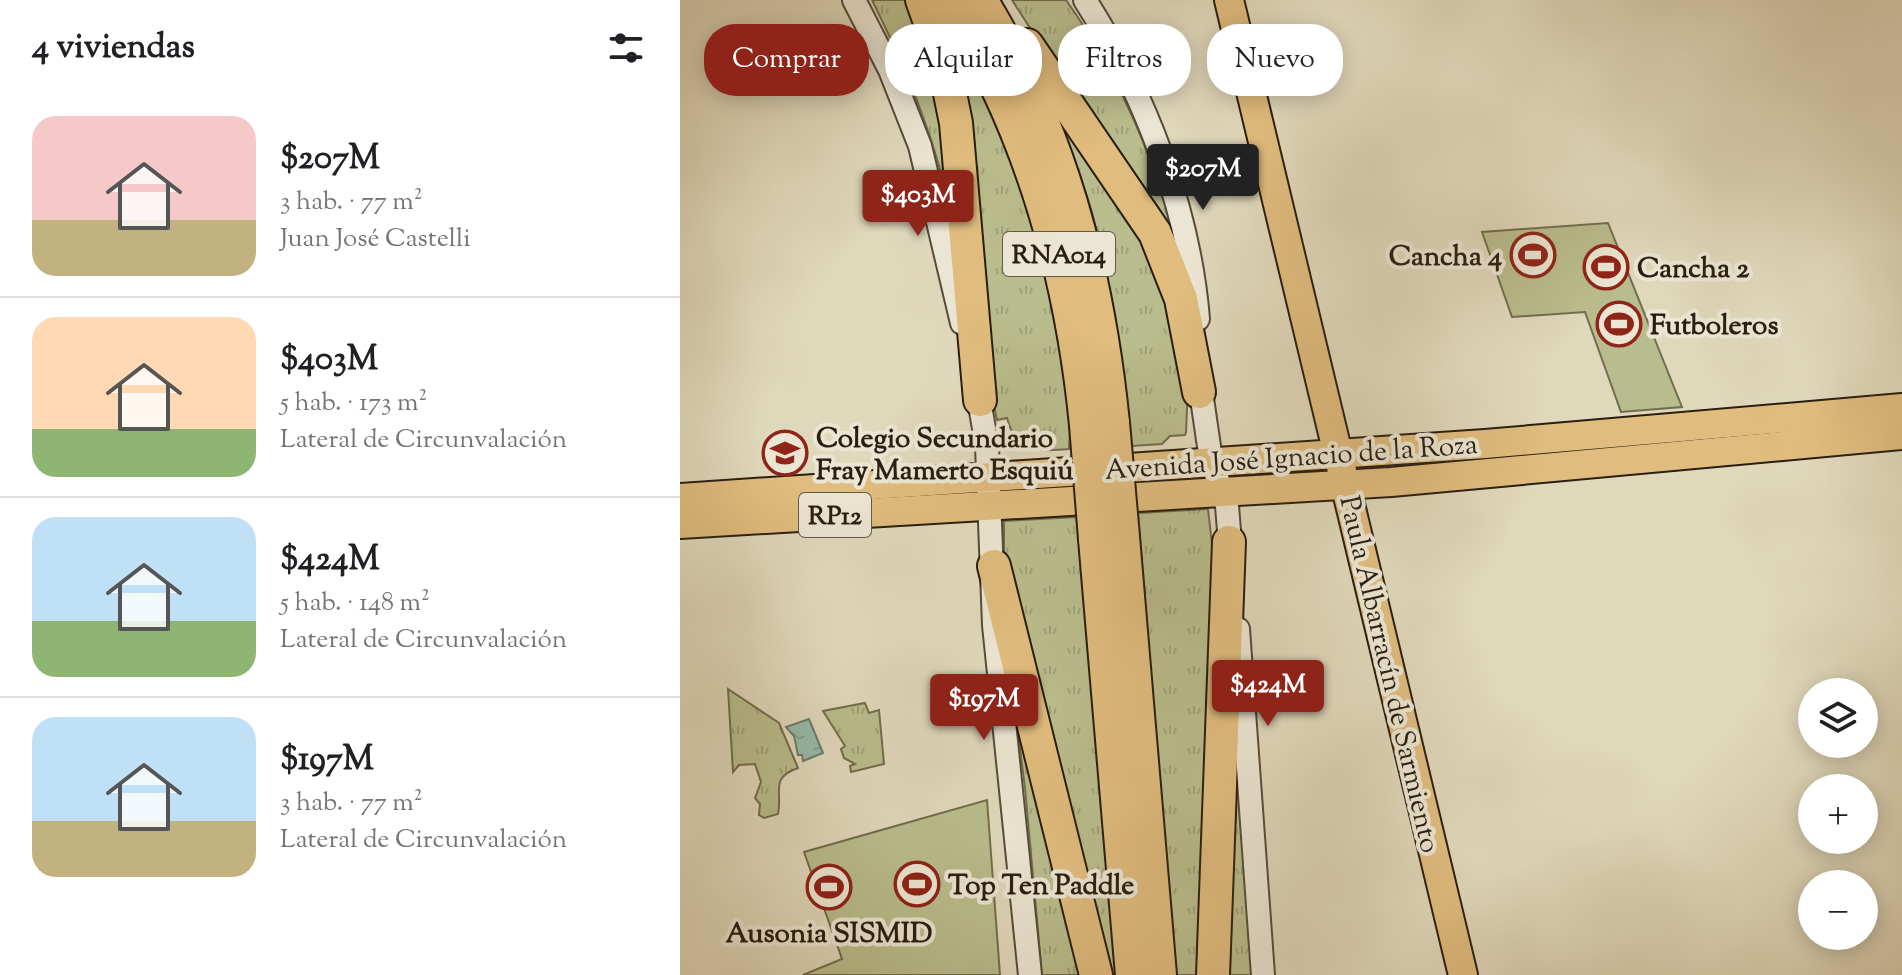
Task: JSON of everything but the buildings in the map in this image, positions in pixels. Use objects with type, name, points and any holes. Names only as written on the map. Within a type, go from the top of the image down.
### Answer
[{"type":"highway","points":[[922,0],[943,59],[956,123],[980,400]]},
{"type":"highway","name":"RNA014","points":[[949,0],[1007,108],[1044,203],[1100,424]]},
{"type":"highway","name":"RNA014","points":[[981,0],[1034,101],[1075,209],[1097,300],[1100,424],[1132,975]]},
{"type":"highway","points":[[1000,0],[1057,92],[1155,233],[1181,299],[1199,392]]},
{"type":"highway","name":"RNA014","points":[[1109,538],[1160,975]]},
{"type":"highway","points":[[1213,975],[1229,542]]},
{"type":"highway","points":[[994,566],[1096,975]]},
{"type":"main road","name":"Paula Albarracín de Sarmiento","points":[[1229,0],[1463,975]]},
{"type":"main road","name":"Avenida José Ignacio de la Roza","points":[[680,498],[1485,444],[1902,408]]},
{"type":"main road","name":"Avenida José Ignacio de la Roza","points":[[680,524],[1346,484],[1902,435]]},
{"type":"street","points":[[854,0],[890,70],[920,146],[980,400],[994,566],[994,625],[1030,975]]},
{"type":"street","points":[[1085,0],[1127,77],[1176,200],[1194,279],[1199,392],[1211,460],[1227,506],[1263,975]]},
{"type":"green space","points":[[872,0],[908,0],[917,24],[885,24],[885,27]]},
{"type":"green space","points":[[1012,0],[1066,0],[1082,24],[1058,24],[1058,72],[1042,47],[1042,24],[1027,24]]},
{"type":"green space","points":[[915,96],[938,96],[953,223],[939,164]]},
{"type":"green space","points":[[954,96],[983,96],[1017,175],[1036,232],[1052,289],[1063,346],[1069,400],[1069,449],[1030,448],[1016,439],[1007,418],[997,420],[984,357]]},
{"type":"green space","points":[[1074,96],[1122,96],[1161,191],[1178,259]]},
{"type":"green space","points":[[1056,114],[1150,237],[1188,384],[1185,435],[1170,436],[1162,444],[1132,446],[1106,271],[1092,213]]},
{"type":"green space","name":"Futboleros","points":[[1608,223],[1682,407],[1621,412],[1585,312],[1512,317],[1482,232]]},
{"type":"green space","points":[[1208,509],[1218,597],[1205,975],[1175,975],[1138,513]]},
{"type":"green space","points":[[1077,517],[1117,975],[1101,975],[1004,558],[1004,521]]},
{"type":"green space","points":[[1011,678],[1086,975],[1042,975],[1025,788]]},
{"type":"green space","points":[[728,689],[779,723],[798,768],[780,781],[778,814],[764,818],[759,815],[760,804],[755,798],[761,782],[755,764],[739,765],[733,772]]},
{"type":"green space","points":[[1232,689],[1253,975],[1222,975]]},
{"type":"green space","points":[[865,703],[869,713],[879,710],[884,764],[851,772],[850,766],[855,764],[844,758],[841,749],[845,746],[823,711]]},
{"type":"green space","name":"Top Ten Paddle","points":[[987,800],[1000,975],[803,975],[842,959],[804,852]]},
{"type":"water","points":[[809,719],[823,753],[803,761],[802,755],[798,755],[794,736],[786,727]]},
{"type":"place","name":"Cancha 4","points":[[1533,255]]},
{"type":"place","name":"Cancha 2","points":[[1606,267]]},
{"type":"place","name":"Futboleros","points":[[1619,324]]},
{"type":"place","name":"Colegio Secundario Fray Mamerto Esquiú","points":[[785,453]]},
{"type":"place","name":"Top Ten Paddle","points":[[917,884]]},
{"type":"place","name":"Ausonia SISMID","points":[[829,887]]}]
